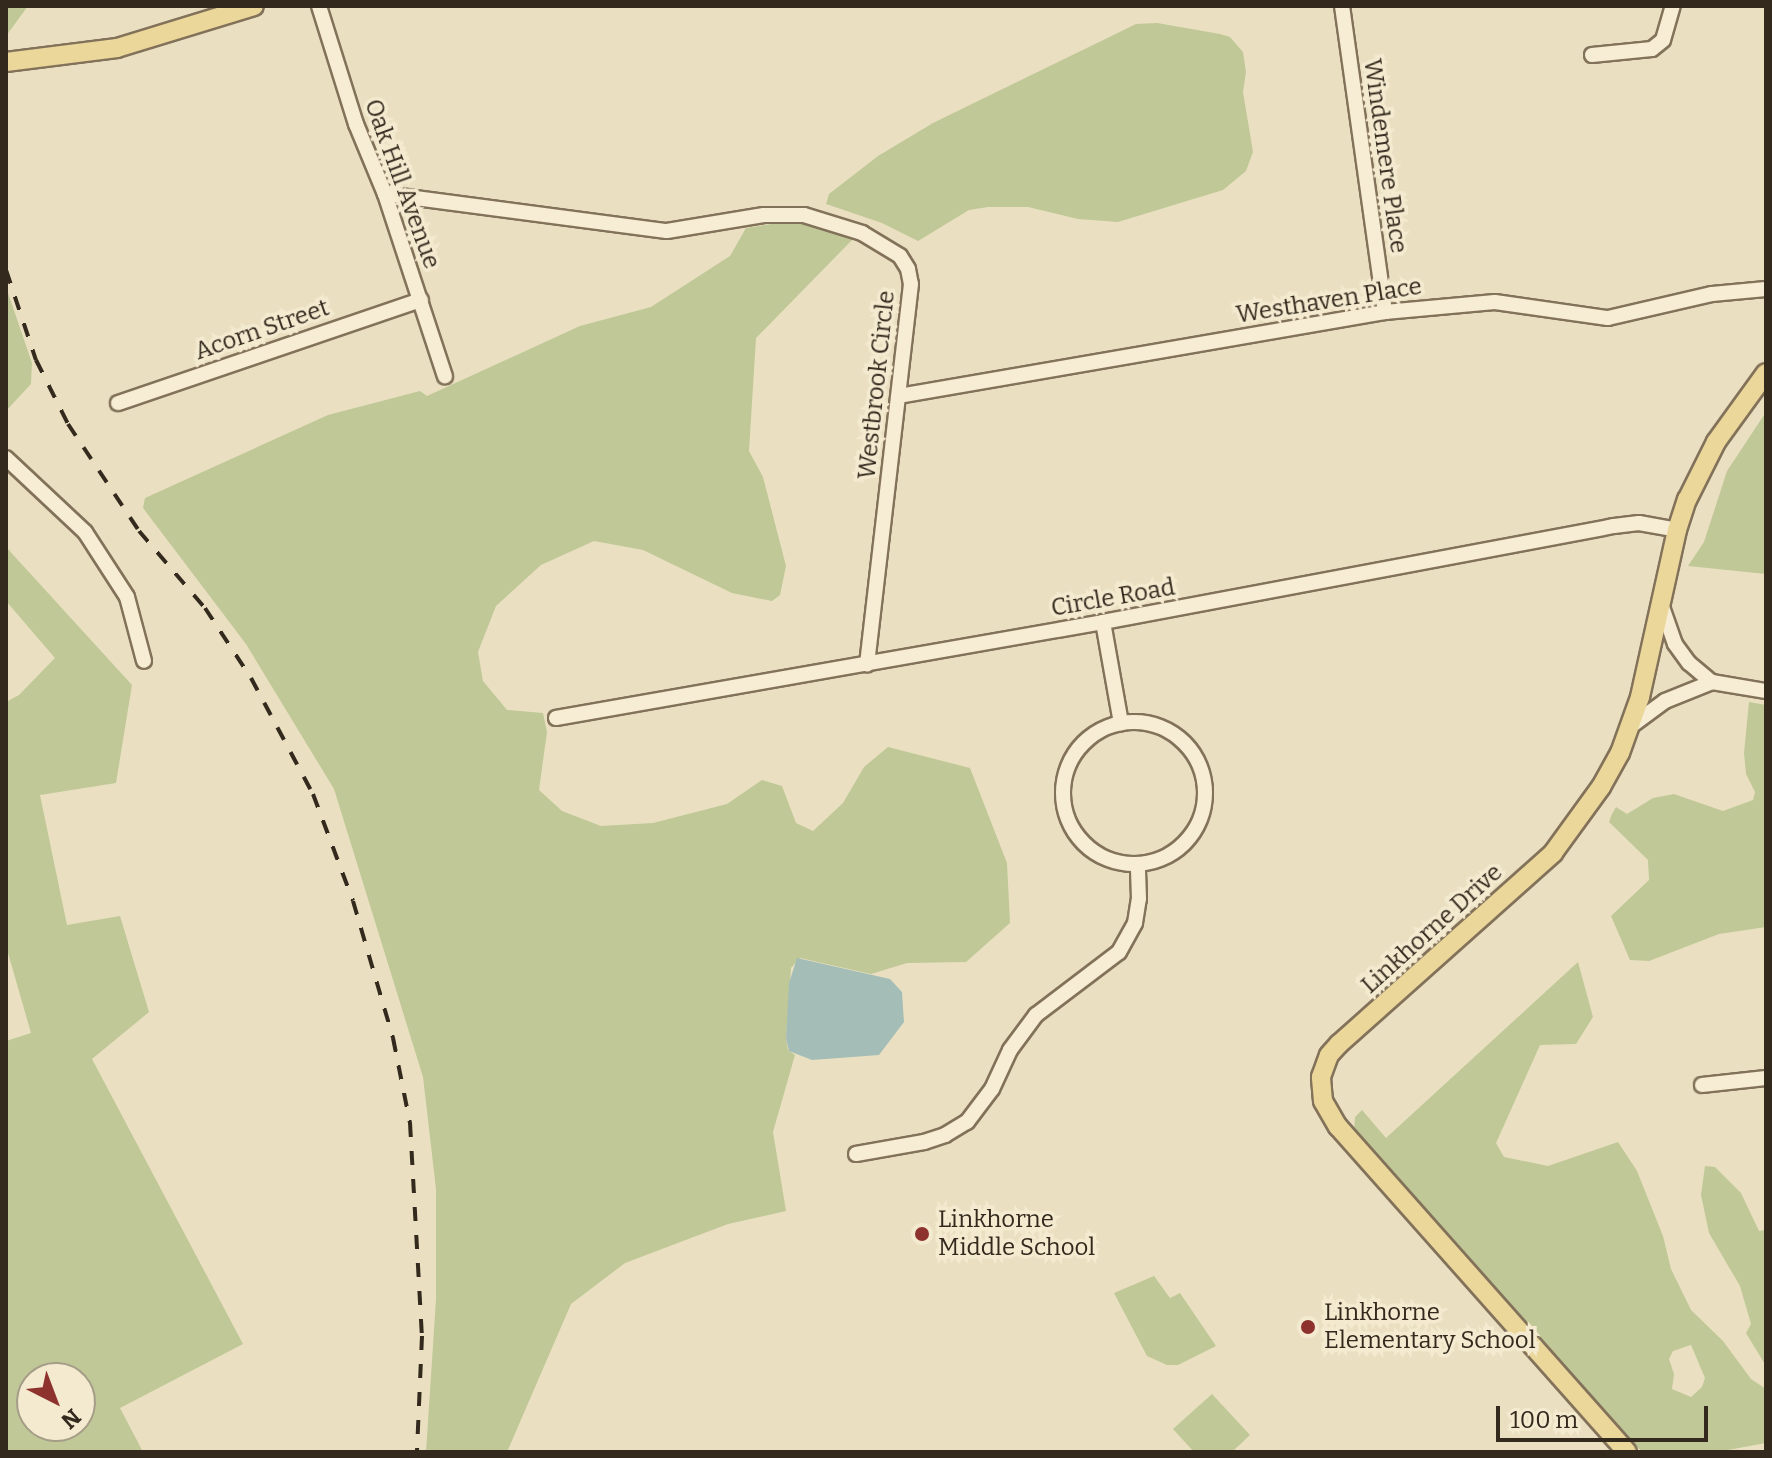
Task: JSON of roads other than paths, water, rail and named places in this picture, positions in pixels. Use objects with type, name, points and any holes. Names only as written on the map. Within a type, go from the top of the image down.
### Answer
[{"type":"main road","points":[[14,61],[117,48],[254,6]]},
{"type":"main road","name":"Linkhorne Drive","points":[[1627,1452],[1338,1127],[1320,1091],[1323,1067],[1339,1044],[1553,853],[1601,787],[1631,726],[1677,530],[1702,467],[1766,373]]},
{"type":"street","name":"Oak Hill Avenue","points":[[319,6],[356,124],[385,194],[445,376]]},
{"type":"street","name":"Windemere Place","points":[[1342,6],[1385,312]]},
{"type":"street","points":[[1592,55],[1652,49],[1663,40],[1673,6]]},
{"type":"street","name":"Westbrook Circle","points":[[385,194],[667,231],[764,215],[804,215],[862,233],[890,247],[908,269],[911,284],[867,664]]},
{"type":"street","name":"Westhaven Place","points":[[899,396],[1385,312],[1495,302],[1608,318],[1712,294],[1766,289]]},
{"type":"street","name":"Acorn Street","points":[[118,403],[421,300]]},
{"type":"street","points":[[6,458],[85,532],[127,597],[144,661]]},
{"type":"street","name":"Circle Road","points":[[556,718],[1103,622],[1614,526],[1639,523],[1677,530]]},
{"type":"street","points":[[1661,604],[1675,644],[1689,663],[1712,682],[1766,691]]},
{"type":"street","points":[[1103,622],[1121,723]]},
{"type":"street","points":[[1631,726],[1665,701],[1712,682]]},
{"type":"street","points":[[1142,722],[1179,737],[1202,770],[1206,790],[1196,830],[1183,846],[1167,858],[1138,867],[1118,863],[1088,847],[1071,830],[1062,808],[1062,785],[1068,763],[1081,744],[1099,730],[1121,723],[1142,722]]},
{"type":"street","points":[[856,1154],[924,1142],[945,1135],[967,1122],[992,1089],[1010,1050],[1036,1015],[1119,952],[1135,923],[1139,899],[1138,867]]},
{"type":"street","points":[[1702,1085],[1766,1078]]},
{"type":"water","points":[[797,958],[890,979],[902,992],[904,1022],[879,1055],[812,1060],[789,1051],[786,1039],[789,983]]},
{"type":"railway","points":[[6,270],[36,360],[68,424],[139,531],[205,608],[251,678],[313,794],[353,901],[393,1038],[410,1123],[422,1336],[417,1452]]},
{"type":"place","name":"Linkhorne Middle School","points":[[922,1234]]},
{"type":"place","name":"Linkhorne Elementary School","points":[[1308,1327]]}]
